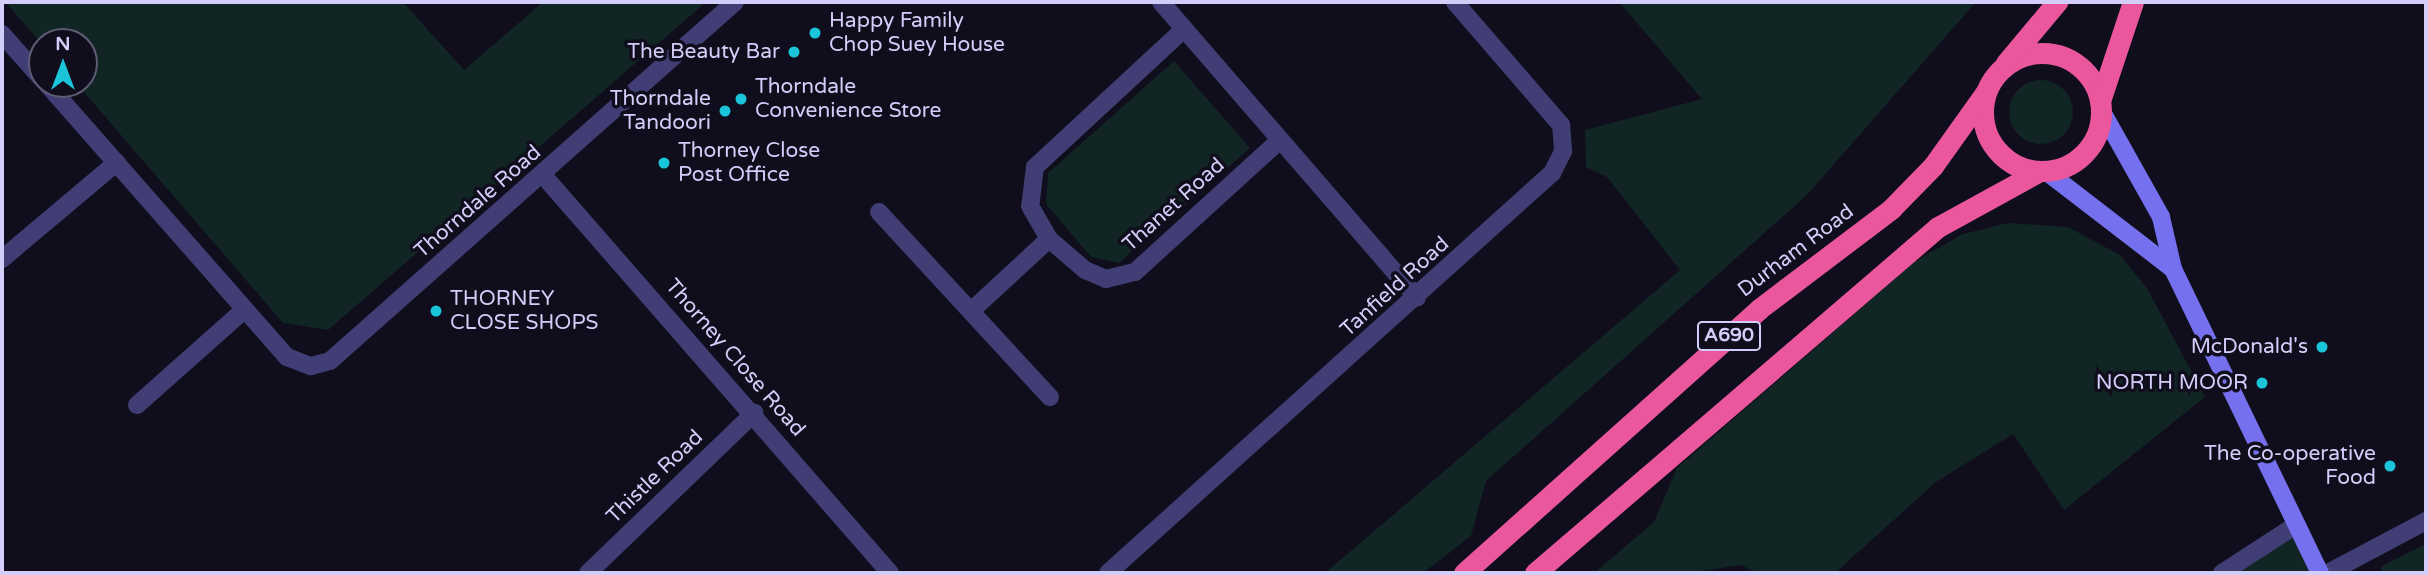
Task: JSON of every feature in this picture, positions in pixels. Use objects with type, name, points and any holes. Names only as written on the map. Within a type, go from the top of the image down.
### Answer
[{"type":"highway","name":"Durham Road","points":[[1464,573],[1759,309],[1891,209],[1933,166],[2003,67],[2057,2]]},
{"type":"highway","points":[[1985,93],[1984,128],[1991,145],[2004,159],[2042,172],[2087,151],[2133,2]]},
{"type":"highway","points":[[2003,67],[2035,53],[2069,60],[2084,70],[2101,106]]},
{"type":"highway","name":"A690","points":[[1535,573],[1938,227],[2042,172]]},
{"type":"street","name":"Thorndale Road","points":[[60,98],[287,357],[311,366],[330,361],[544,175],[735,2]]},
{"type":"street","points":[[1161,2],[1277,143],[1417,298]]},
{"type":"street","name":"Tanfield Road","points":[[1108,573],[1417,298],[1552,173],[1563,151],[1561,125],[1455,2]]},
{"type":"street","name":"Thanet Road","points":[[1183,30],[1035,167],[1030,206],[1049,239],[1085,270],[1106,279],[1135,272],[1277,143]]},
{"type":"street","points":[[2,34],[28,63]]},
{"type":"street","points":[[2101,106],[2161,216],[2173,269],[2320,573]]},
{"type":"street","points":[[2,259],[117,162]]},
{"type":"street","points":[[2042,172],[2173,269]]},
{"type":"street","name":"Thorney Close Road","points":[[544,175],[754,413],[890,573]]},
{"type":"street","points":[[879,212],[1050,397]]},
{"type":"street","points":[[971,311],[1049,239]]},
{"type":"street","points":[[137,405],[244,310]]},
{"type":"street","name":"Thistle Road","points":[[588,573],[754,413]]},
{"type":"street","points":[[2328,573],[2426,521]]},
{"type":"street","points":[[2222,573],[2296,525]]},
{"type":"green space","points":[[5,2],[403,2],[464,70],[543,2],[706,2],[328,330],[283,323],[89,98],[98,98],[98,28],[28,28]]},
{"type":"green space","points":[[1619,2],[1976,2],[1807,195],[1486,481],[1471,536],[1423,573],[1325,573],[1680,270],[1607,177],[1586,167],[1585,130],[1702,99]]},
{"type":"green space","points":[[1174,61],[1250,148],[1119,263],[1091,257],[1046,204],[1048,173]]},
{"type":"green space","points":[[2041,80],[2059,86],[2067,94],[2073,112],[2067,130],[2059,138],[2041,144],[2023,138],[2015,130],[2009,112],[2015,94],[2023,86]]},
{"type":"green space","points":[[2008,223],[2068,227],[2120,255],[2147,288],[2205,397],[2064,510],[2013,434],[1936,482],[1835,573],[1757,573],[1741,565],[1687,573],[1594,573],[1654,522],[1677,468],[1914,262],[1963,234]]},
{"type":"green space","points":[[2296,525],[2320,573],[2222,573]]},
{"type":"green space","points":[[2426,544],[2426,573],[2380,573],[2382,566]]},
{"type":"place","name":"Happy Family Chop Suey House","points":[[815,33]]},
{"type":"place","name":"The Beauty Bar","points":[[794,52]]},
{"type":"place","name":"Thorndale Convenience Store","points":[[741,99]]},
{"type":"place","name":"Thorndale Tandoori","points":[[725,111]]},
{"type":"place","name":"Thorney Close Post Office","points":[[664,163]]},
{"type":"place","name":"THORNEY CLOSE SHOPS","points":[[436,311]]},
{"type":"place","name":"McDonald's","points":[[2322,347]]},
{"type":"place","name":"NORTH MOOR","points":[[2262,383]]},
{"type":"place","name":"The Co-operative Food","points":[[2390,466]]}]
